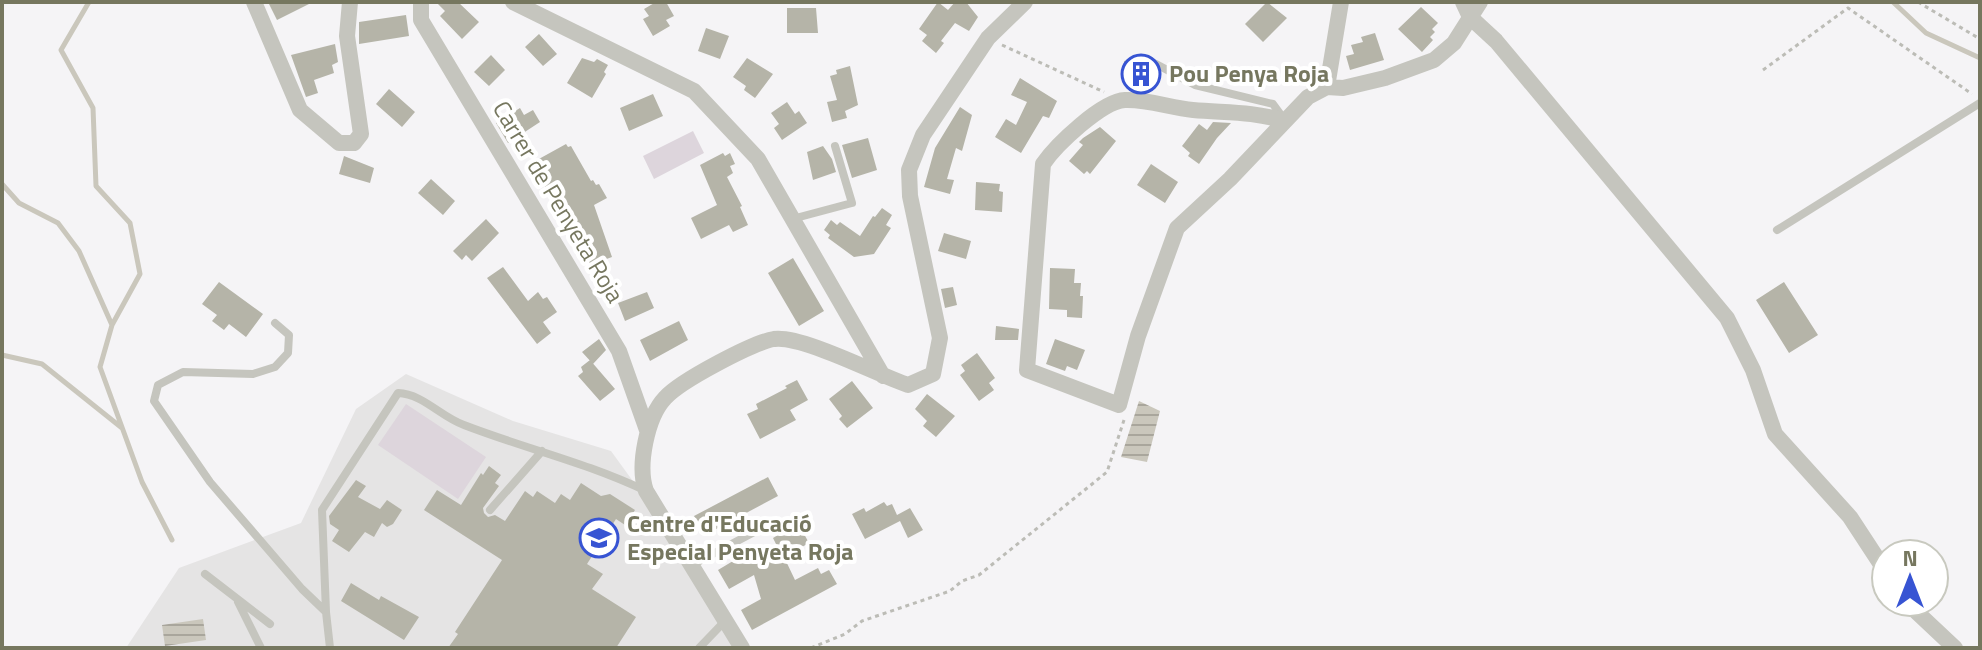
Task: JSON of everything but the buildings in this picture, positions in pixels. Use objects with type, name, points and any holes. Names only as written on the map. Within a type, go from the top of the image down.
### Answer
[{"type":"street","points":[[254,2],[300,110],[339,143],[354,143],[361,134],[347,36],[350,2]]},
{"type":"street","name":"Carrer de Penyeta Roja","points":[[421,2],[421,20],[619,351],[647,430]]},
{"type":"street","points":[[513,2],[694,91],[758,159],[883,376]]},
{"type":"street","points":[[742,648],[646,491],[642,476],[647,430],[665,398],[712,365],[774,339],[802,343],[908,385],[933,374],[940,338],[910,196],[909,170],[923,135],[988,38],[1025,2]]},
{"type":"street","points":[[1327,87],[1341,2]]},
{"type":"street","points":[[1285,121],[1254,112],[1193,110],[1122,100],[1095,114],[1056,145],[1043,164],[1027,370],[1119,405],[1138,336],[1177,228],[1230,179],[1308,97],[1327,87],[1343,88],[1385,78],[1434,60],[1454,43],[1467,10],[1480,2]]},
{"type":"street","points":[[1467,10],[1727,318],[1753,370],[1775,434],[1850,517],[1870,548]]},
{"type":"street","points":[[1923,618],[1955,648]]},
{"type":"lane","points":[[1156,64],[1195,85],[1273,104],[1285,121]]},
{"type":"lane","points":[[1777,230],[1980,101]]},
{"type":"lane","points":[[792,219],[852,203],[835,146]]},
{"type":"lane","points":[[275,323],[289,335],[288,353],[275,367],[253,374],[183,372],[158,385],[154,401],[210,482],[302,589],[326,612]]},
{"type":"lane","points":[[330,648],[322,510],[398,393],[411,394],[461,424],[604,471],[646,491]]},
{"type":"lane","points":[[490,510],[542,451]]},
{"type":"lane","points":[[691,566],[758,530]]},
{"type":"lane","points":[[205,574],[270,624]]},
{"type":"lane","points":[[236,597],[261,648]]},
{"type":"lane","points":[[699,648],[725,620]]},
{"type":"path","points":[[1847,2],[1848,8],[1980,101]]},
{"type":"path","points":[[1918,2],[1980,39]]},
{"type":"path","points":[[1763,70],[1848,8]]},
{"type":"path","points":[[988,38],[1122,100]]},
{"type":"path","points":[[811,648],[845,634],[862,621],[950,591],[962,581],[979,575],[1020,544],[1107,472],[1125,421],[1119,405]]},
{"type":"shaded area","points":[[693,131],[704,153],[654,179],[643,156]]},
{"type":"shaded area","points":[[406,374],[513,421],[611,451],[651,506],[736,648],[126,648],[179,568],[301,523],[356,409]]},
{"type":"shaded area","points":[[1139,401],[1160,411],[1147,462],[1121,457]]},
{"type":"shaded area","points":[[406,404],[486,457],[458,499],[378,445]]},
{"type":"shaded area","points":[[203,619],[206,640],[165,646],[162,625]]},
{"type":"waterway","points":[[89,2],[61,50],[93,108],[96,186],[130,223],[140,274],[112,325],[100,367],[142,482],[172,540]]},
{"type":"waterway","points":[[1893,2],[1926,33],[1980,58]]},
{"type":"waterway","points":[[2,184],[19,203],[58,223],[79,251],[112,325]]},
{"type":"waterway","points":[[2,355],[42,364],[122,428]]},
{"type":"place","name":"Pou Penya Roja","points":[[1141,74]]},
{"type":"place","name":"Centre d'Educació Especial Penyeta Roja","points":[[599,538]]}]
